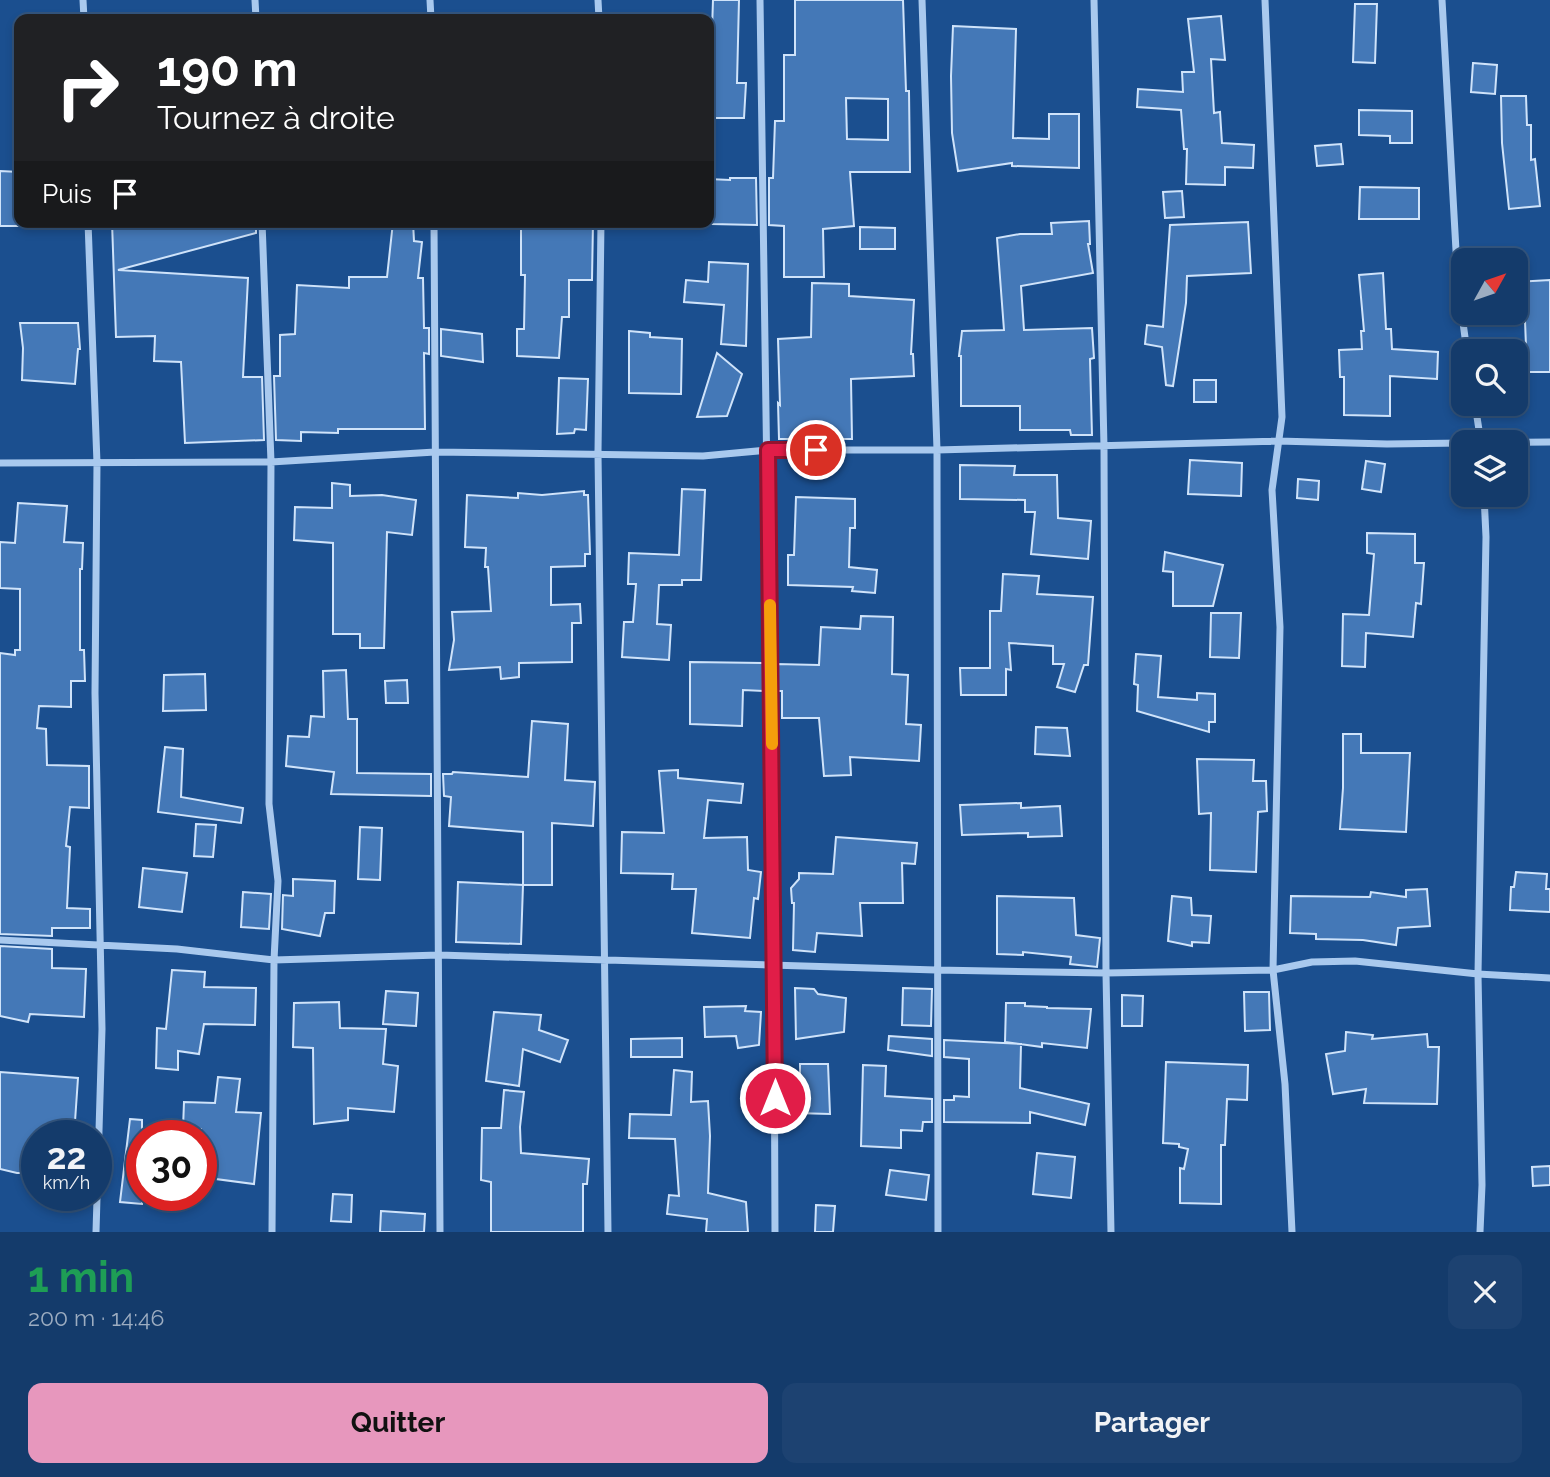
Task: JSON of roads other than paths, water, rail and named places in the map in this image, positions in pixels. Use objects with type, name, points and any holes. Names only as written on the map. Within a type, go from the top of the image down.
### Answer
[{"type":"street","points":[[760,0],[775,964],[775,1232]]},
{"type":"street","points":[[922,0],[937,450],[938,1232]]},
{"type":"street","points":[[1094,0],[1104,447],[1106,973],[1111,1232]]},
{"type":"street","points":[[1265,0],[1282,417],[1272,490],[1280,627],[1273,970],[1284,1084],[1292,1232]]},
{"type":"street","points":[[1442,0],[1458,286],[1465,339]]},
{"type":"street","points":[[89,228],[97,463],[95,693],[102,1029],[96,1232]]},
{"type":"street","points":[[262,228],[271,462],[269,804],[278,881],[274,960],[272,1232]]},
{"type":"street","points":[[434,228],[435,749],[440,1232]]},
{"type":"street","points":[[601,228],[598,453],[608,1232]]},
{"type":"street","points":[[0,463],[271,462],[435,452],[703,456],[768,450],[937,450],[1278,441],[1451,443]]},
{"type":"street","points":[[1528,442],[1550,442]]},
{"type":"street","points":[[1480,1232],[1482,1185],[1478,974],[1485,507]]},
{"type":"street","points":[[0,940],[177,949],[274,960],[439,955],[1106,973],[1273,970],[1312,962],[1355,961],[1478,974],[1550,978]]}]
